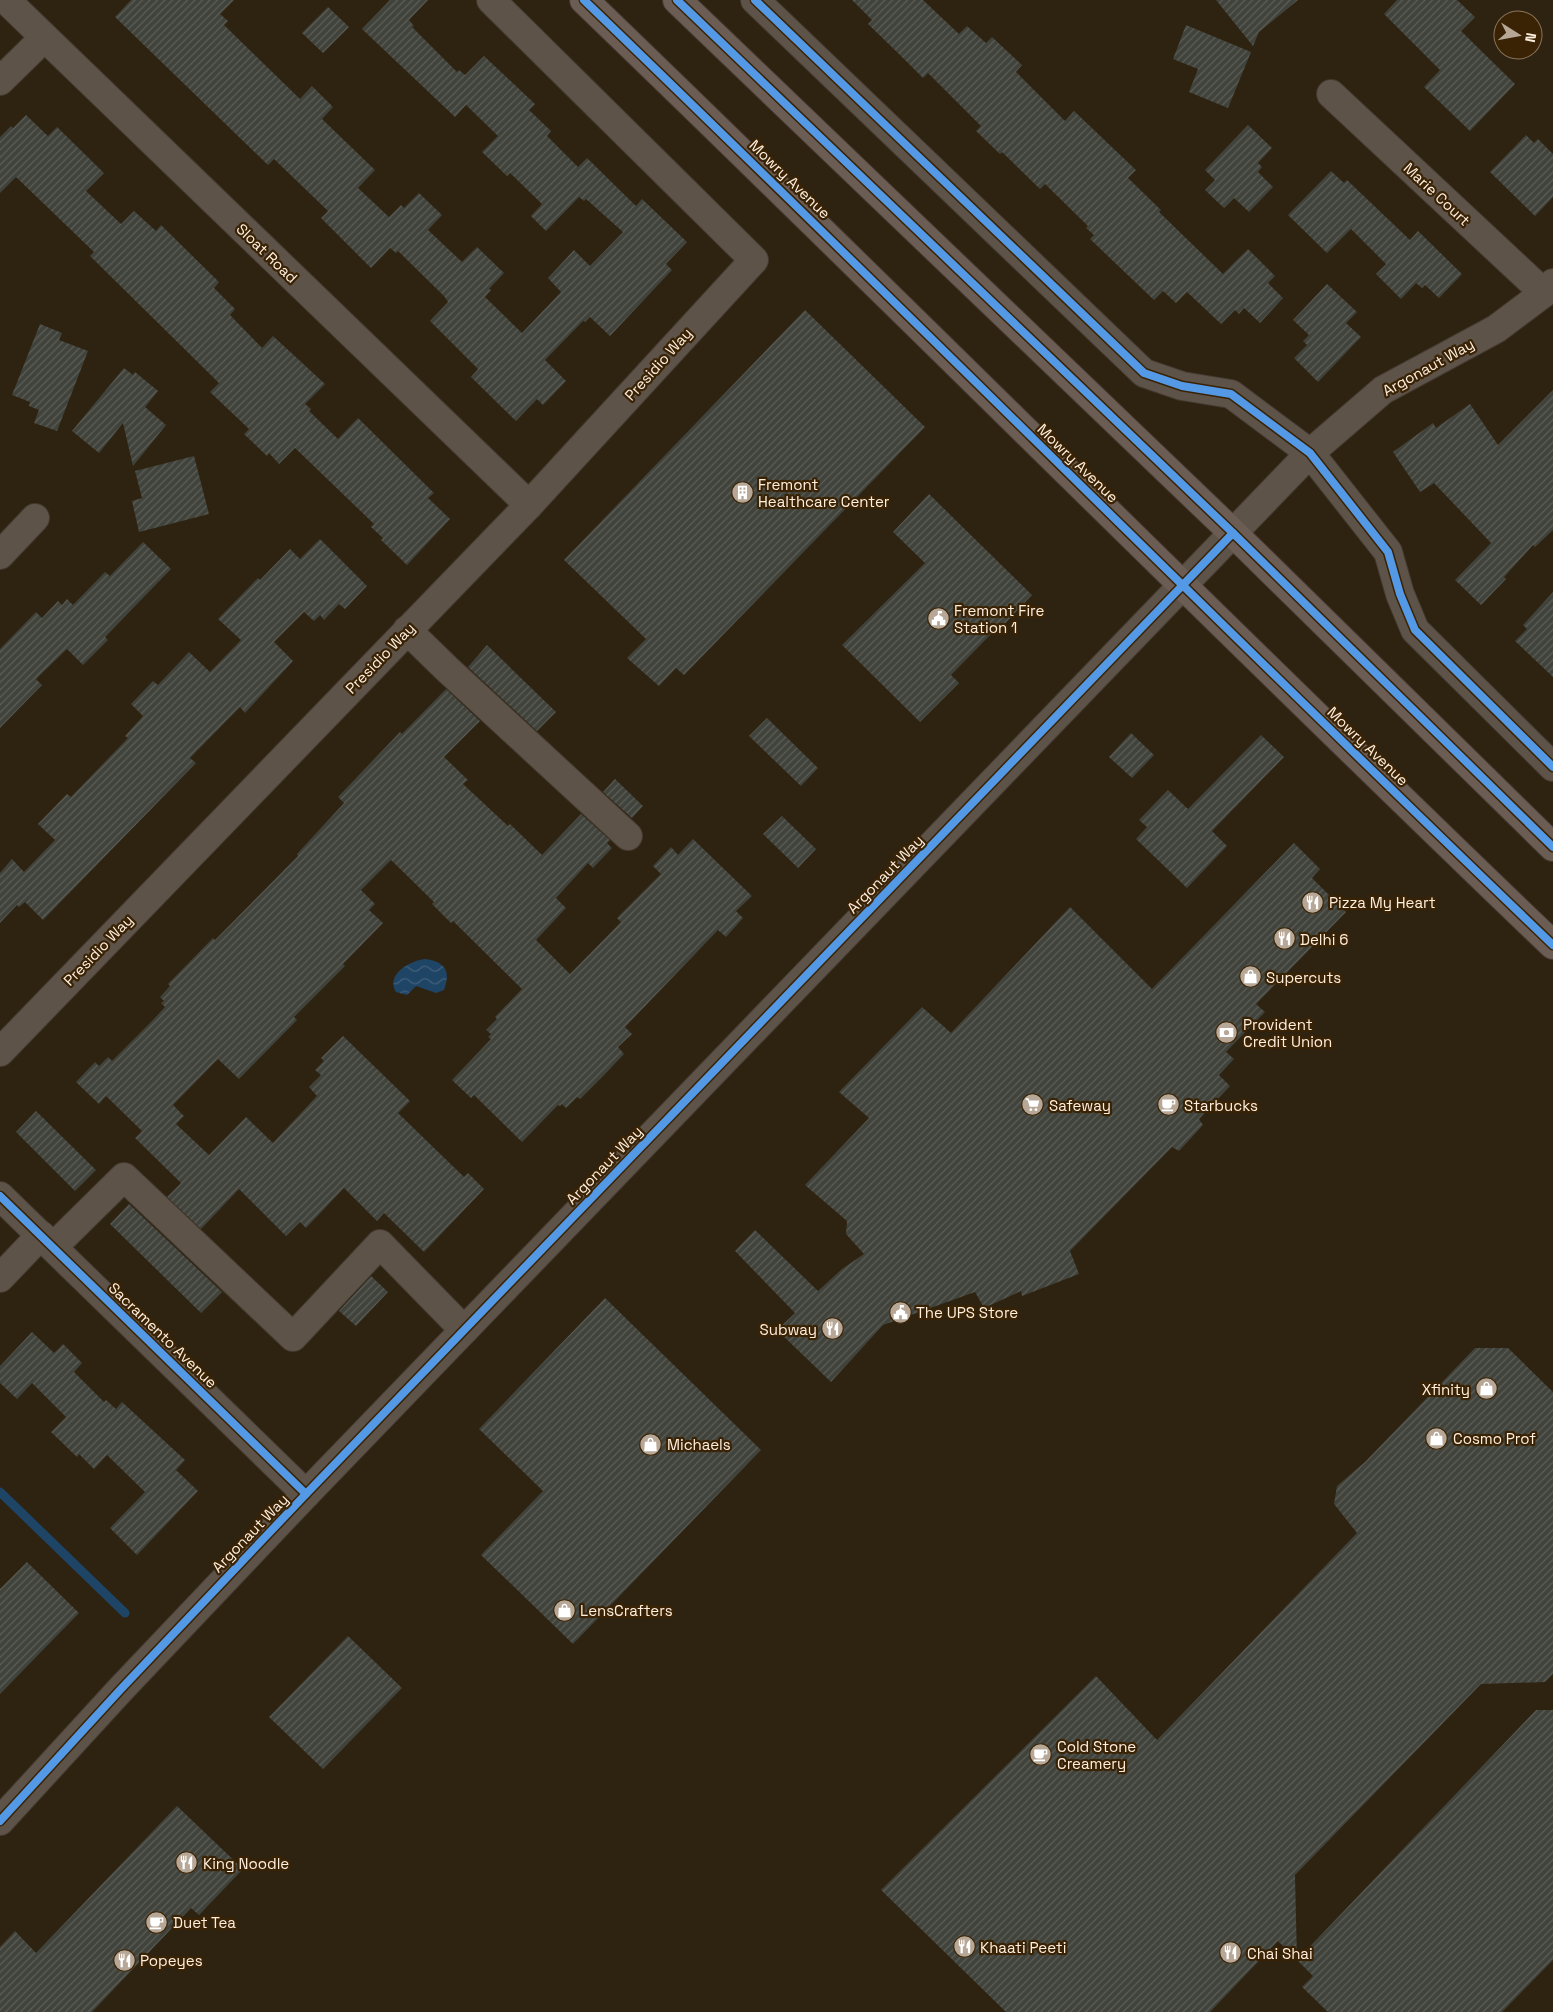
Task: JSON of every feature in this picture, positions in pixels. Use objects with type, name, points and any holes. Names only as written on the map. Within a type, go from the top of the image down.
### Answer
[{"type":"main road","name":"Mowry Avenue","points":[[584,0],[816,223],[1553,945]]},
{"type":"main road","points":[[676,0],[1233,533],[1553,847]]},
{"type":"street","name":"Sloat Road","points":[[6,0],[529,505]]},
{"type":"street","name":"Presidio Way","points":[[0,1052],[529,505],[754,260],[491,0]]},
{"type":"street","points":[[755,0],[1144,373],[1182,386],[1231,394],[1310,453],[1388,552],[1400,594],[1415,630],[1553,767]]},
{"type":"street","points":[[0,81],[44,38]]},
{"type":"street","name":"Marie Court","points":[[1331,94],[1548,288]]},
{"type":"street","name":"Argonaut Way","points":[[0,1821],[121,1688],[306,1494],[1310,453],[1383,390],[1496,329],[1548,288]]},
{"type":"street","points":[[0,555],[35,518]]},
{"type":"street","points":[[407,630],[447,670],[628,836]]},
{"type":"street","points":[[0,1278],[124,1177],[293,1337],[380,1244],[464,1330]]},
{"type":"street","name":"Sacramento Avenue","points":[[0,1196],[306,1494]]},
{"type":"water","points":[[426,959],[433,960],[445,969],[447,978],[444,990],[436,993],[416,986],[407,995],[396,992],[394,979],[401,969],[413,962]]},
{"type":"building","points":[[131,0],[234,0],[220,14],[228,21],[224,25],[300,99],[312,86],[333,107],[322,119],[375,170],[358,188],[389,217],[401,205],[404,208],[419,193],[442,215],[428,230],[462,262],[477,247],[504,273],[489,289],[491,290],[485,297],[522,333],[561,292],[548,278],[574,250],[590,266],[623,232],[586,199],[584,201],[579,197],[546,231],[531,216],[542,204],[510,173],[507,176],[482,152],[498,136],[466,105],[455,117],[362,29],[390,0],[428,0],[409,20],[414,26],[412,27],[457,72],[459,70],[465,75],[484,56],[535,104],[529,110],[551,131],[547,136],[578,167],[587,158],[636,206],[642,199],[687,242],[666,264],[672,270],[610,336],[590,317],[585,322],[583,321],[545,360],[566,381],[543,405],[537,399],[516,421],[471,377],[478,369],[430,321],[448,302],[444,296],[398,251],[396,253],[390,248],[371,268],[321,218],[328,211],[274,159],[268,165],[115,17]]},
{"type":"building","points":[[852,0],[923,0],[959,34],[967,26],[986,43],[992,37],[1022,65],[1016,72],[1065,121],[1074,111],[1136,170],[1128,178],[1161,210],[1159,212],[1223,274],[1248,249],[1275,276],[1268,283],[1283,298],[1260,323],[1244,308],[1239,314],[1235,310],[1221,324],[1187,292],[1176,303],[1163,291],[1154,300],[1090,239],[1094,235],[1086,228],[1088,226],[1045,184],[1040,189],[1002,152],[1000,154],[976,131],[981,126],[928,73],[923,78],[868,24],[872,20]]},
{"type":"building","points":[[1216,0],[1298,0],[1259,32],[1253,46]]},
{"type":"building","points":[[1397,0],[1457,0],[1475,17],[1461,31],[1515,84],[1470,131],[1424,87],[1440,70],[1384,14]]},
{"type":"building","points":[[328,7],[349,27],[323,53],[302,33]]},
{"type":"building","points":[[1186,25],[1251,52],[1228,108],[1189,92],[1198,69],[1173,59]]},
{"type":"building","points":[[26,115],[48,136],[57,127],[104,173],[86,191],[121,224],[134,211],[156,231],[161,225],[219,282],[214,288],[235,309],[230,315],[262,348],[273,336],[325,384],[305,404],[311,409],[309,411],[338,439],[358,418],[434,493],[428,498],[450,519],[407,565],[381,540],[383,538],[371,527],[374,524],[295,448],[279,464],[269,453],[267,456],[244,434],[249,429],[210,392],[219,383],[90,256],[94,252],[16,177],[0,193],[0,137],[11,126],[13,128]]},
{"type":"building","points":[[1248,125],[1272,148],[1258,163],[1262,167],[1258,172],[1273,187],[1249,212],[1234,198],[1224,208],[1205,190],[1215,180],[1205,170]]},
{"type":"building","points":[[1526,135],[1534,143],[1538,139],[1553,154],[1553,197],[1535,216],[1490,172]]},
{"type":"building","points":[[1331,171],[1344,183],[1347,180],[1410,240],[1418,231],[1462,274],[1439,298],[1425,285],[1422,288],[1416,283],[1401,299],[1376,274],[1386,264],[1351,229],[1327,253],[1288,215]]},
{"type":"building","points":[[1327,284],[1357,312],[1346,323],[1361,337],[1318,382],[1294,358],[1307,345],[1303,341],[1309,335],[1293,320]]},
{"type":"building","name":"Fremont Healthcare Center","points":[[805,310],[925,427],[684,675],[676,668],[659,686],[627,658],[646,639],[564,560]]},
{"type":"building","points":[[40,324],[62,333],[59,340],[88,351],[57,431],[34,423],[39,410],[29,406],[30,402],[12,395]]},
{"type":"building","points":[[124,368],[133,375],[135,372],[158,391],[145,407],[166,425],[133,466],[123,423],[99,453],[72,431]]},
{"type":"building","points":[[1553,390],[1553,530],[1535,547],[1533,545],[1504,577],[1506,579],[1481,605],[1455,580],[1491,543],[1434,483],[1420,492],[1393,452],[1433,423],[1436,428],[1470,404],[1498,445]]},
{"type":"building","points":[[194,456],[209,514],[139,532],[132,501],[142,498],[135,471]]},
{"type":"building","name":"Fremont Fire Station 1","points":[[929,494],[1032,595],[997,632],[995,630],[951,675],[959,683],[920,722],[842,645],[925,563],[893,532]]},
{"type":"building","points":[[320,539],[367,586],[345,609],[339,604],[324,620],[320,615],[314,621],[304,612],[274,642],[293,661],[245,713],[240,707],[190,758],[196,763],[43,920],[25,902],[19,907],[17,905],[0,923],[0,873],[12,859],[24,872],[55,840],[38,824],[67,794],[71,797],[128,738],[125,736],[143,716],[131,704],[153,681],[158,685],[189,652],[210,672],[241,640],[218,619],[258,578],[260,580],[290,549],[300,559]]},
{"type":"building","points":[[143,542],[171,569],[105,637],[108,640],[83,665],[67,649],[36,679],[42,685],[0,728],[0,649],[36,612],[42,618],[58,601],[62,605],[67,599],[73,605],[105,572],[110,576]]},
{"type":"building","points":[[1553,592],[1553,677],[1515,641],[1527,629],[1523,625]]},
{"type":"building","points":[[487,645],[556,712],[537,731],[468,667]]},
{"type":"building","points":[[446,689],[480,721],[444,757],[468,780],[463,784],[508,826],[510,824],[542,855],[581,814],[610,840],[607,843],[612,848],[593,868],[588,863],[556,898],[566,908],[536,940],[570,974],[621,922],[617,918],[661,874],[653,866],[671,847],[678,855],[693,839],[752,896],[736,911],[743,918],[726,937],[718,930],[625,1027],[632,1034],[618,1047],[624,1054],[605,1074],[580,1099],[577,1097],[566,1108],[562,1104],[558,1105],[522,1142],[474,1095],[471,1098],[452,1080],[491,1039],[488,1037],[491,1034],[486,1030],[497,1019],[495,1017],[522,989],[453,921],[451,923],[432,904],[434,902],[391,860],[361,890],[375,904],[369,910],[383,923],[343,964],[345,966],[294,1017],[297,1020],[239,1079],[218,1059],[173,1105],[184,1116],[176,1124],[209,1155],[246,1117],[273,1143],[317,1096],[309,1087],[321,1075],[315,1070],[324,1061],[321,1058],[343,1036],[410,1101],[398,1113],[464,1177],[468,1173],[484,1189],[424,1252],[384,1213],[377,1221],[344,1188],[306,1228],[300,1222],[286,1236],[239,1189],[201,1229],[167,1197],[181,1183],[135,1138],[142,1131],[106,1096],[99,1104],[76,1082],[95,1062],[99,1066],[108,1057],[112,1061],[152,1021],[165,1007],[161,1003],[164,1001],[160,997],[170,986],[168,984],[213,938],[215,940],[298,856],[297,854],[344,803],[338,797],[400,732],[402,734]]},
{"type":"building","points":[[767,718],[818,768],[801,786],[749,736]]},
{"type":"building","points":[[1131,733],[1154,755],[1132,778],[1109,757]]},
{"type":"building","points":[[1261,735],[1284,757],[1212,831],[1227,846],[1187,888],[1136,839],[1147,827],[1139,820],[1168,790],[1188,809]]},
{"type":"building","points":[[615,779],[643,806],[632,818],[603,792]]},
{"type":"building","points":[[782,816],[816,849],[798,868],[763,834]]},
{"type":"building","name":"Safeway","points":[[1294,843],[1320,869],[1312,878],[1346,912],[1256,1004],[1265,1012],[1226,1052],[1234,1059],[1219,1075],[1230,1086],[1199,1119],[1203,1125],[1179,1151],[1172,1147],[1070,1251],[1079,1274],[1022,1296],[1021,1291],[984,1308],[975,1292],[883,1325],[831,1382],[777,1330],[795,1313],[735,1251],[755,1230],[818,1291],[842,1269],[864,1254],[846,1234],[847,1221],[805,1185],[869,1118],[839,1092],[922,1007],[951,1033],[1070,907],[1152,989]]},
{"type":"building","points":[[36,1111],[96,1170],[75,1191],[16,1132]]},
{"type":"building","points":[[129,1204],[222,1292],[201,1313],[110,1224]]},
{"type":"building","points":[[371,1276],[388,1292],[356,1326],[339,1311]]},
{"type":"building","points":[[605,1298],[761,1450],[573,1644],[481,1555],[543,1491],[479,1429]]},
{"type":"building","points":[[32,1332],[54,1353],[63,1344],[82,1363],[74,1372],[104,1402],[106,1400],[116,1409],[122,1402],[185,1460],[176,1470],[198,1491],[137,1555],[110,1528],[145,1492],[107,1455],[94,1469],[79,1454],[77,1457],[51,1432],[66,1417],[32,1383],[17,1399],[0,1383],[0,1366]]},
{"type":"building","points":[[1475,1348],[1508,1348],[1553,1392],[1553,1674],[1545,1682],[1481,1684],[1295,1875],[1297,1960],[1278,1941],[1210,2012],[1006,2012],[881,1890],[1096,1676],[1157,1740],[1357,1533],[1334,1504],[1337,1486],[1365,1462]]},
{"type":"building","points":[[27,1562],[79,1613],[0,1694],[0,1589]]},
{"type":"building","points":[[348,1636],[402,1688],[323,1769],[269,1717]]},
{"type":"building","points":[[1536,1710],[1553,1710],[1553,1960],[1502,2012],[1328,2012],[1302,1987],[1313,1976],[1297,1960]]},
{"type":"building","points":[[177,1806],[243,1869],[199,1915],[191,1908],[92,2012],[0,2012],[0,1947],[15,1931],[36,1953]]},
{"type":"waterway","points":[[0,1492],[125,1613]]},
{"type":"cycle path","points":[[584,0],[1553,945]]},
{"type":"cycle path","points":[[677,0],[1233,533],[1553,847]]},
{"type":"cycle path","points":[[755,0],[1144,373],[1182,386],[1231,394],[1310,453],[1388,552],[1400,594],[1415,630],[1553,767]]},
{"type":"cycle path","points":[[0,1821],[121,1689],[306,1494],[1233,533]]},
{"type":"cycle path","points":[[0,1196],[306,1494]]},
{"type":"place","name":"Fremont Healthcare Center","points":[[742,493]]},
{"type":"place","name":"Fremont Fire Station 1","points":[[938,619]]},
{"type":"place","name":"Pizza My Heart","points":[[1313,902]]},
{"type":"place","name":"Delhi 6","points":[[1284,939]]},
{"type":"place","name":"Supercuts","points":[[1250,977]]},
{"type":"place","name":"Provident Credit Union","points":[[1227,1033]]},
{"type":"place","name":"Safeway","points":[[1033,1105]]},
{"type":"place","name":"Starbucks","points":[[1168,1105]]},
{"type":"place","name":"The UPS Store","points":[[900,1312]]},
{"type":"place","name":"Subway","points":[[833,1329]]},
{"type":"place","name":"Xfinity","points":[[1486,1389]]},
{"type":"place","name":"Cosmo Prof","points":[[1437,1438]]},
{"type":"place","name":"Michaels","points":[[651,1444]]},
{"type":"place","name":"LensCrafters","points":[[564,1610]]},
{"type":"place","name":"Cold Stone Creamery","points":[[1041,1755]]},
{"type":"place","name":"King Noodle","points":[[187,1863]]},
{"type":"place","name":"Duet Tea","points":[[157,1922]]},
{"type":"place","name":"Khaati Peeti","points":[[964,1947]]},
{"type":"place","name":"Chai Shai","points":[[1231,1953]]},
{"type":"place","name":"Popeyes","points":[[124,1960]]}]
